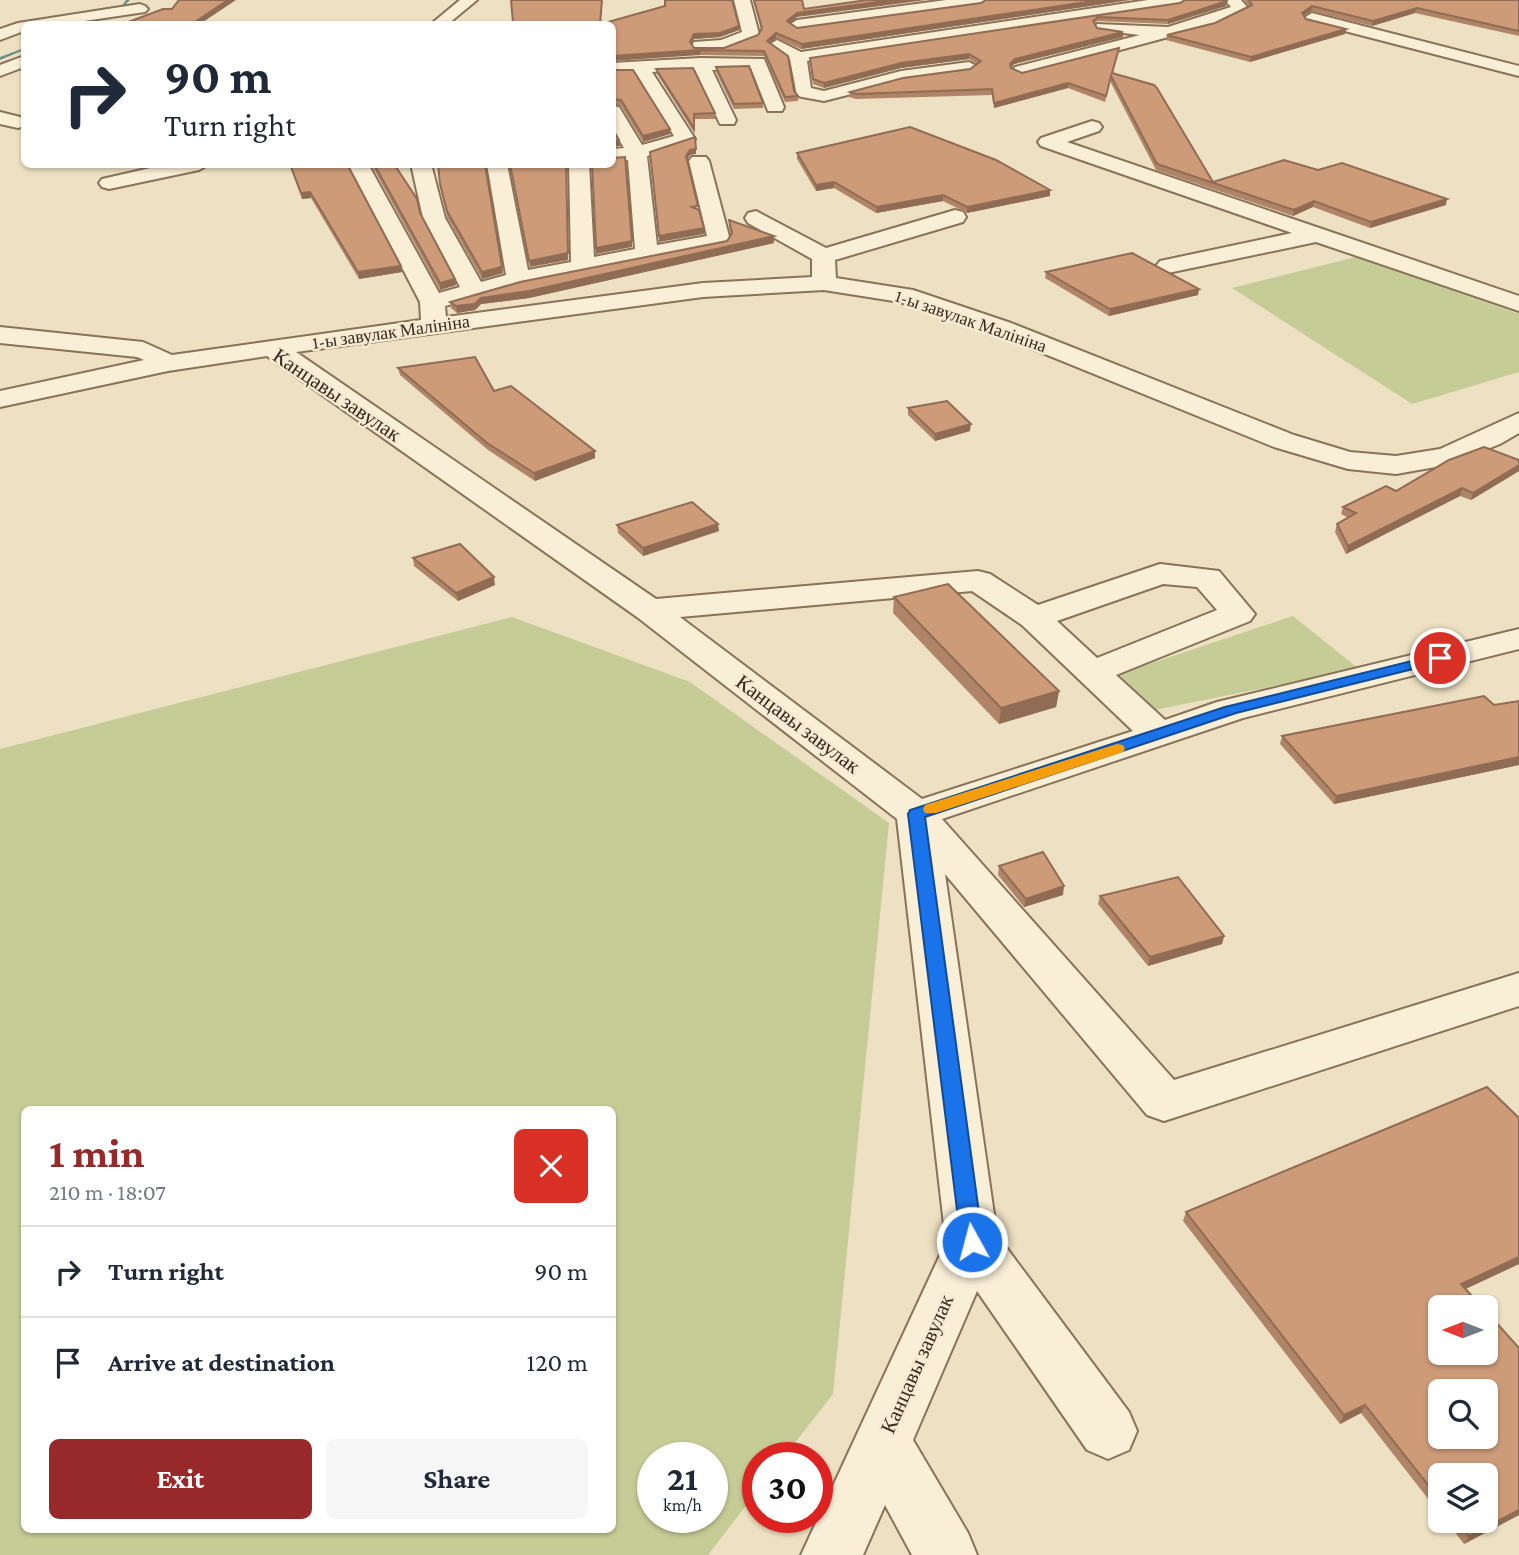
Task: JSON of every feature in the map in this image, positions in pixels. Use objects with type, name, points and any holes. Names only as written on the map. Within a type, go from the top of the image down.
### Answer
[{"type":"street","points":[[443,21],[470,0]]},
{"type":"street","points":[[682,46],[724,45],[751,34],[742,0]]},
{"type":"street","points":[[797,25],[980,0]]},
{"type":"street","points":[[1087,0],[777,45],[798,61],[850,67],[1097,27],[1167,32]]},
{"type":"street","points":[[798,61],[1179,0]]},
{"type":"street","points":[[1021,71],[1241,9],[1233,0]]},
{"type":"street","points":[[51,21],[144,5]]},
{"type":"street","points":[[118,21],[144,5]]},
{"type":"street","points":[[1312,18],[1519,71]]},
{"type":"street","points":[[0,35],[21,27]]},
{"type":"street","points":[[798,61],[803,92],[824,96],[901,76],[970,67]]},
{"type":"street","points":[[0,71],[21,62]]},
{"type":"street","points":[[700,63],[727,120]]},
{"type":"street","points":[[616,68],[758,63],[775,107]]},
{"type":"street","points":[[616,155],[637,153],[685,139],[640,67]]},
{"type":"street","points":[[616,118],[637,153],[647,254]]},
{"type":"street","points":[[1092,127],[1048,142],[1519,304]]},
{"type":"street","points":[[360,168],[433,314],[474,290],[719,240],[699,161]]},
{"type":"street","points":[[109,183],[180,168]]},
{"type":"street","points":[[428,168],[433,218],[474,290]]},
{"type":"street","points":[[498,168],[519,279]]},
{"type":"street","points":[[579,168],[583,267]]},
{"type":"street","points":[[755,218],[823,256],[955,217]]},
{"type":"street","points":[[1168,266],[1316,235]]},
{"type":"street","points":[[823,256],[824,283]]},
{"type":"street","name":"1-ы завулак Малініна","points":[[272,348],[433,314],[703,290],[824,283],[904,295],[1002,328],[1284,441],[1348,460],[1396,465],[1447,456],[1490,438],[1519,421]]},
{"type":"street","points":[[0,335],[143,350],[168,363]]},
{"type":"street","name":"Канцавы завулак","points":[[0,399],[168,363],[272,348],[649,610],[916,814],[1164,1102],[1519,989]]},
{"type":"street","points":[[1490,438],[1519,449]]},
{"type":"street","points":[[1034,618],[1160,575],[1207,578],[1238,614],[1093,672]]},
{"type":"street","points":[[649,610],[978,581],[1034,618],[1159,735]]},
{"type":"street","points":[[1108,1431],[972,1242],[916,814],[1230,710],[1519,639]]},
{"type":"street","name":"Канцавы завулак","points":[[832,1555],[972,1242]]},
{"type":"street","points":[[882,1443],[946,1555]]},
{"type":"green space","points":[[1356,257],[1519,314],[1519,372],[1412,404],[1232,288]]},
{"type":"green space","points":[[1293,616],[1359,669],[1154,710],[1119,674]]},
{"type":"green space","points":[[512,617],[690,682],[889,823],[833,1394],[796,1442],[742,1442],[742,1511],[728,1529],[728,1442],[637,1442],[637,1533],[725,1533],[708,1555],[0,1555],[0,749]]},
{"type":"building","points":[[179,0],[228,0],[196,21],[131,21],[163,9],[172,9]]},
{"type":"building","points":[[511,0],[602,0],[600,21],[513,21]]},
{"type":"building","points":[[665,0],[732,0],[739,26],[720,33],[694,34],[690,42],[694,48],[724,48],[758,35],[762,28],[754,0],[802,0],[804,9],[867,0],[892,0],[797,13],[787,21],[797,28],[981,3],[986,0],[1100,0],[802,44],[776,33],[767,41],[788,56],[794,91],[798,96],[785,97],[764,51],[700,50],[616,56],[616,21],[612,21],[665,6]]},
{"type":"building","points":[[1185,0],[1227,1],[1168,20],[1098,17],[1093,21],[1097,28],[1123,32],[1015,59],[1010,64],[1011,68],[1022,73],[1119,48],[1112,73],[1157,88],[1213,182],[1284,160],[1318,170],[1342,163],[1447,199],[1371,222],[1314,201],[1294,210],[1157,164],[1111,76],[1106,96],[1068,83],[994,103],[992,89],[856,94],[850,92],[903,78],[970,69],[981,61],[969,54],[901,63],[824,83],[813,79],[810,58],[1180,3]]},
{"type":"building","points":[[1249,0],[1519,0],[1519,31],[1417,8],[1373,21],[1312,6],[1302,13],[1306,19],[1346,29],[1251,57],[1167,35],[1215,23],[1252,5]]},
{"type":"building","points":[[749,66],[763,103],[734,104],[716,67]]},
{"type":"building","points":[[693,68],[715,113],[694,114],[694,128],[656,69]]},
{"type":"building","points":[[616,70],[633,70],[670,129],[643,136],[621,100],[616,99]]},
{"type":"building","points":[[910,127],[996,160],[1050,190],[967,207],[943,195],[877,207],[834,182],[816,185],[797,153]]},
{"type":"building","points":[[695,137],[696,149],[690,150],[686,156],[698,206],[692,207],[699,210],[704,228],[659,236],[650,152]]},
{"type":"building","points":[[625,157],[632,241],[596,248],[592,168],[616,168],[616,158]]},
{"type":"building","points":[[292,168],[349,168],[401,266],[358,272],[310,192],[301,193]]},
{"type":"building","points":[[376,168],[397,168],[417,199],[420,213],[455,279],[440,283]]},
{"type":"building","points":[[438,168],[486,168],[502,267],[482,272],[447,211]]},
{"type":"building","points":[[511,168],[566,168],[568,253],[529,261]]},
{"type":"building","points":[[729,220],[774,236],[529,291],[481,298],[475,304],[456,306],[450,302],[520,282],[727,241],[732,233]]},
{"type":"building","points":[[1132,253],[1199,289],[1110,309],[1046,272]]},
{"type":"building","points":[[475,357],[494,391],[511,386],[595,451],[534,473],[487,443],[398,368]]},
{"type":"building","points":[[947,401],[971,424],[935,434],[908,408]]},
{"type":"building","points":[[1484,447],[1519,460],[1519,465],[1473,493],[1462,488],[1348,546],[1337,524],[1356,513],[1343,507],[1386,486],[1396,491],[1449,460]]},
{"type":"building","points":[[692,502],[718,524],[643,548],[617,525]]},
{"type":"building","points":[[460,544],[494,577],[456,593],[413,558]]},
{"type":"building","points":[[948,584],[1059,691],[1001,708],[894,597]]},
{"type":"building","points":[[1484,696],[1494,705],[1519,701],[1519,757],[1336,796],[1282,736]]},
{"type":"building","points":[[1043,852],[1064,886],[1026,899],[999,866]]},
{"type":"building","points":[[1178,877],[1224,936],[1150,957],[1100,896]]},
{"type":"building","points":[[1487,1087],[1519,1118],[1519,1257],[1461,1284],[1471,1295],[1428,1295],[1428,1365],[1498,1365],[1498,1324],[1519,1348],[1519,1510],[1498,1521],[1498,1463],[1428,1463],[1428,1485],[1365,1405],[1344,1415],[1186,1212]]},
{"type":"waterway","points":[[122,6],[128,0]]},
{"type":"waterway","points":[[0,59],[21,50]]},
{"type":"slow traffic","points":[[931,809],[1117,749]]},
{"type":"route","points":[[972,1242],[916,814],[1230,710],[1440,658]]}]
